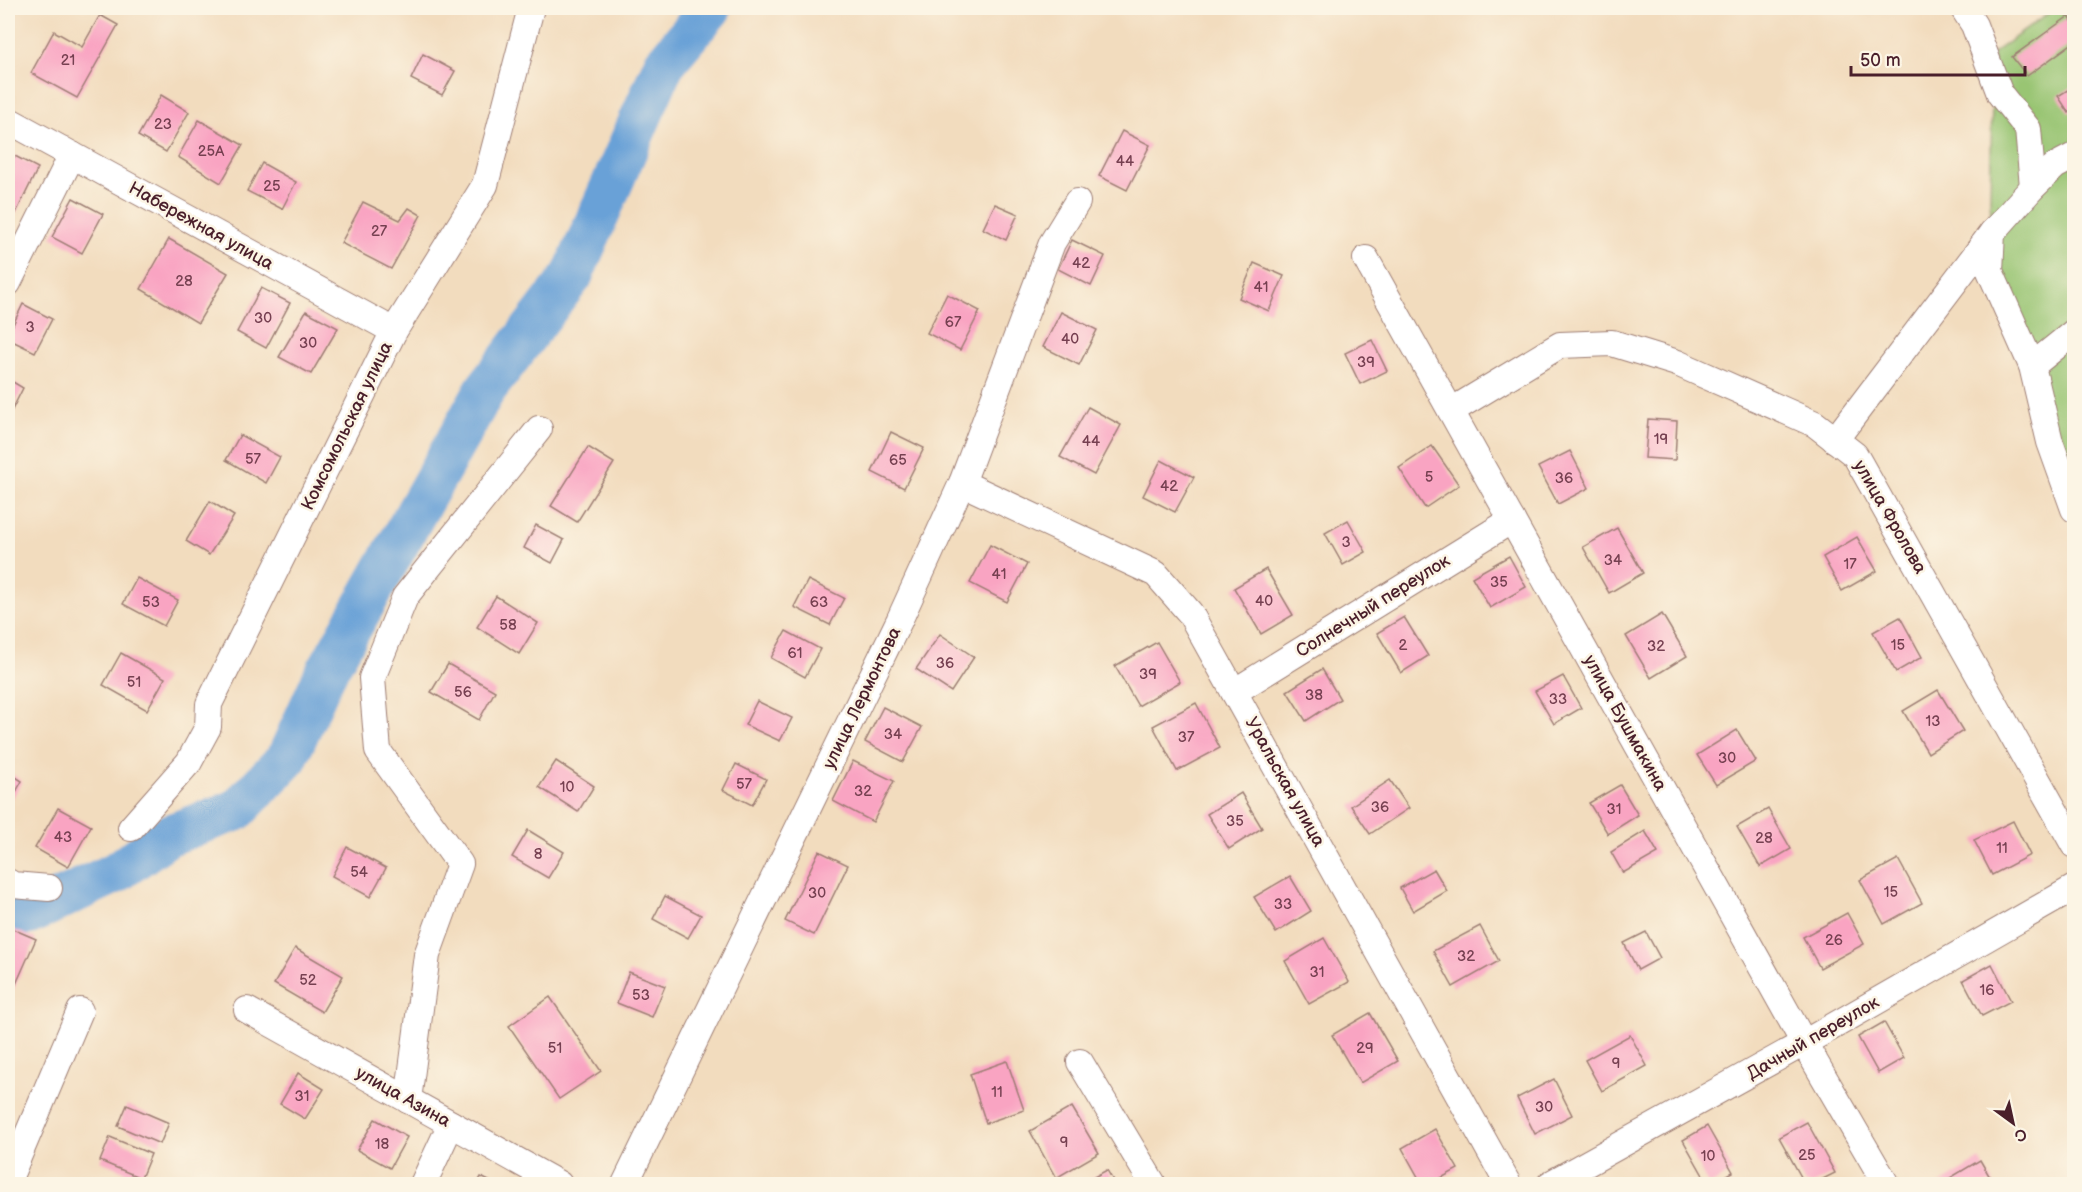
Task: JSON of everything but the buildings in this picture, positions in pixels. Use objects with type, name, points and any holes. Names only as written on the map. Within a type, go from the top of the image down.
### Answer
[{"type":"street","name":"Комсомольская улица","points":[[131,828],[189,762],[208,727],[209,704],[394,331],[485,185],[531,8]]},
{"type":"street","points":[[1963,8],[1974,25],[2000,94],[2028,129],[2033,187]]},
{"type":"street","name":"Набережная улица","points":[[8,120],[394,331]]},
{"type":"street","points":[[8,283],[72,155]]},
{"type":"street","points":[[1835,440],[1992,233],[2055,166],[2074,156]]},
{"type":"street","name":"улица Лермонтова","points":[[625,1185],[900,621],[962,483],[1052,243],[1077,202]]},
{"type":"street","points":[[1992,233],[1990,271],[2032,366],[2050,442],[2074,509]]},
{"type":"street","name":"улица Бушмакина","points":[[1366,260],[1804,1043],[1886,1185]]},
{"type":"street","points":[[2032,366],[2074,332]]},
{"type":"street","name":"улица Фролова","points":[[1451,411],[1560,345],[1612,343],[1677,363],[1815,424],[1854,455],[2074,845]]},
{"type":"street","points":[[408,1100],[427,955],[460,864],[378,751],[372,678],[405,597],[539,429]]},
{"type":"street","name":"Уральская улица","points":[[962,483],[1156,574],[1190,613],[1508,1185]]},
{"type":"street","name":"Солнечный переулок","points":[[1234,692],[1512,520]]},
{"type":"street","points":[[8,882],[13,885],[49,888]]},
{"type":"street","name":"Дачный переулок","points":[[1550,1185],[2074,888]]},
{"type":"street","name":"улица Азина","points":[[247,1010],[559,1185]]},
{"type":"street","points":[[8,1181],[80,1011]]},
{"type":"street","points":[[1080,1062],[1153,1185]]},
{"type":"street","points":[[423,1185],[451,1124]]},
{"type":"green space","points":[[2056,8],[2074,8],[2074,489],[2024,344],[1992,233],[1990,200],[1993,53]]},
{"type":"waterway","points":[[8,916],[29,914],[117,872],[169,835],[237,810],[287,758],[324,676],[485,390],[572,276],[664,64],[711,8]]}]
